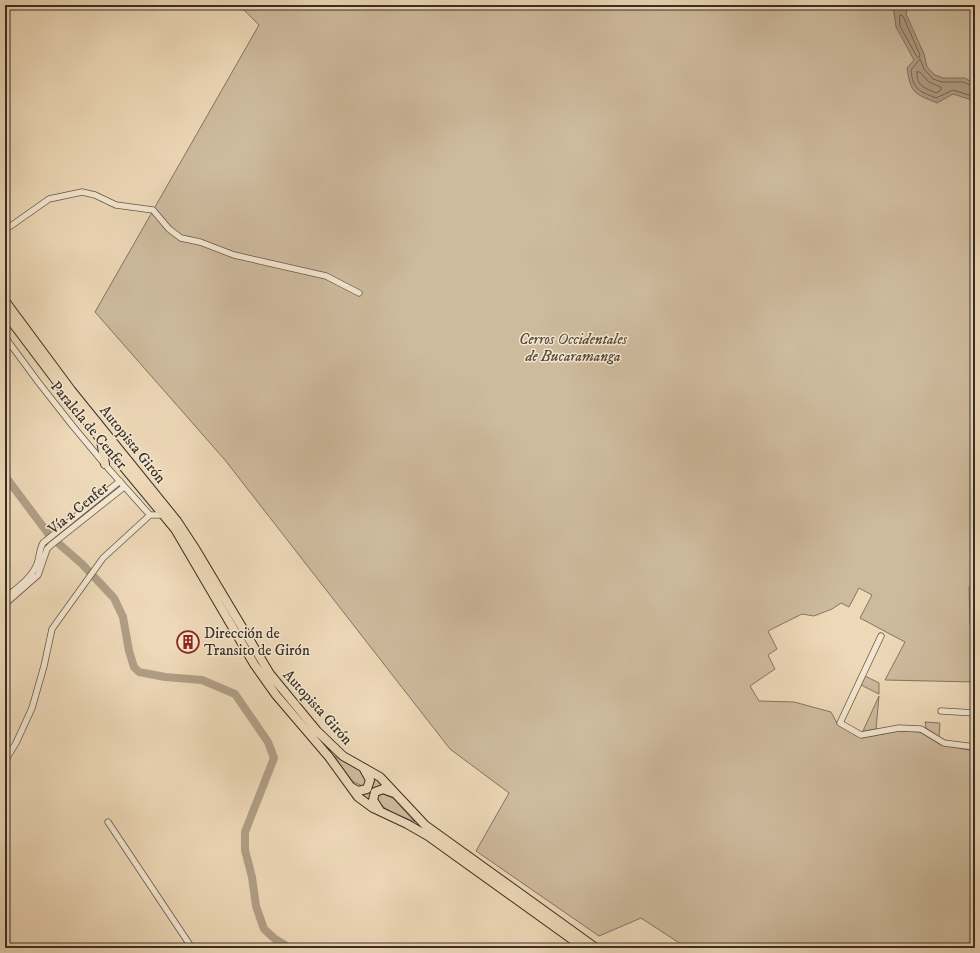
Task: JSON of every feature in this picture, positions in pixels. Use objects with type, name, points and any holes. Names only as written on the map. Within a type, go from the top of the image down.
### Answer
[{"type":"highway","name":"Autopista Girón","points":[[5,301],[72,390],[177,521],[270,674],[284,694],[331,747],[343,756],[380,777],[397,794],[412,813],[426,825],[596,948]]},
{"type":"highway","name":"Autopista Girón","points":[[5,313],[101,440],[175,530],[254,664],[276,695],[329,757],[350,787],[364,803],[428,836],[584,948]]},
{"type":"highway","points":[[101,440],[105,464]]},
{"type":"highway","points":[[350,787],[362,792],[369,786],[370,778],[363,768]]},
{"type":"highway","points":[[382,813],[373,800],[375,792],[383,789],[397,794]]},
{"type":"street","points":[[5,230],[49,199],[64,194],[85,192],[116,205],[153,210],[169,229],[181,238],[200,242],[234,255],[326,276],[359,293]]},
{"type":"street","name":"Paralela de Cenfer","points":[[5,337],[34,378],[124,487],[150,515]]},
{"type":"street","name":"Vía a Cenfer","points":[[5,598],[32,574],[37,565],[40,548],[47,539],[120,481]]},
{"type":"street","name":"Vía a Cenfer","points":[[5,604],[38,575],[47,549],[51,545],[124,487]]},
{"type":"street","points":[[5,761],[16,743],[32,708],[44,666],[52,629],[103,558],[150,515],[163,515]]},
{"type":"street","points":[[881,636],[840,723],[861,735],[899,728],[921,729],[944,743],[975,747]]},
{"type":"street","points":[[941,711],[975,712]]},
{"type":"street","points":[[108,822],[192,948]]},
{"type":"green space","name":"Cerros Occidentales de Bucaramanga","points":[[239,5],[975,5],[975,579],[969,587],[970,624],[975,624],[975,682],[885,680],[905,642],[860,618],[872,595],[859,588],[849,607],[841,603],[832,609],[814,616],[802,614],[768,631],[777,649],[768,655],[775,669],[750,686],[759,701],[794,702],[831,712],[838,725],[862,738],[899,731],[920,732],[941,745],[975,751],[975,948],[687,948],[641,918],[599,936],[476,851],[509,793],[450,749],[225,460],[95,312],[259,25]]},
{"type":"green space","points":[[865,676],[879,683],[879,694],[861,685]]},
{"type":"green space","points":[[879,696],[876,729],[863,731]]},
{"type":"green space","points":[[925,722],[940,723],[939,737],[926,728]]},
{"type":"green space","points":[[334,756],[365,773],[367,782],[362,786],[352,781]]},
{"type":"green space","points":[[370,774],[388,788],[375,787],[373,790],[372,805],[359,794],[371,790],[374,782]]},
{"type":"green space","points":[[383,794],[393,798],[415,822],[382,806],[377,796]]},
{"type":"water","points":[[893,5],[908,5],[906,14],[924,54],[927,67],[935,75],[943,78],[965,78],[975,84],[975,101],[953,94],[937,103],[915,92],[910,83],[907,68],[914,60],[896,27]]},
{"type":"waterway","points":[[5,476],[50,536],[82,564],[114,598],[123,617],[129,651],[134,667],[139,672],[165,677],[202,680],[235,694],[268,742],[274,758],[245,832],[245,850],[252,877],[256,906],[264,929],[275,939],[290,948]]},
{"type":"place","name":"Dirección de Transito de Girón","points":[[188,642]]}]
